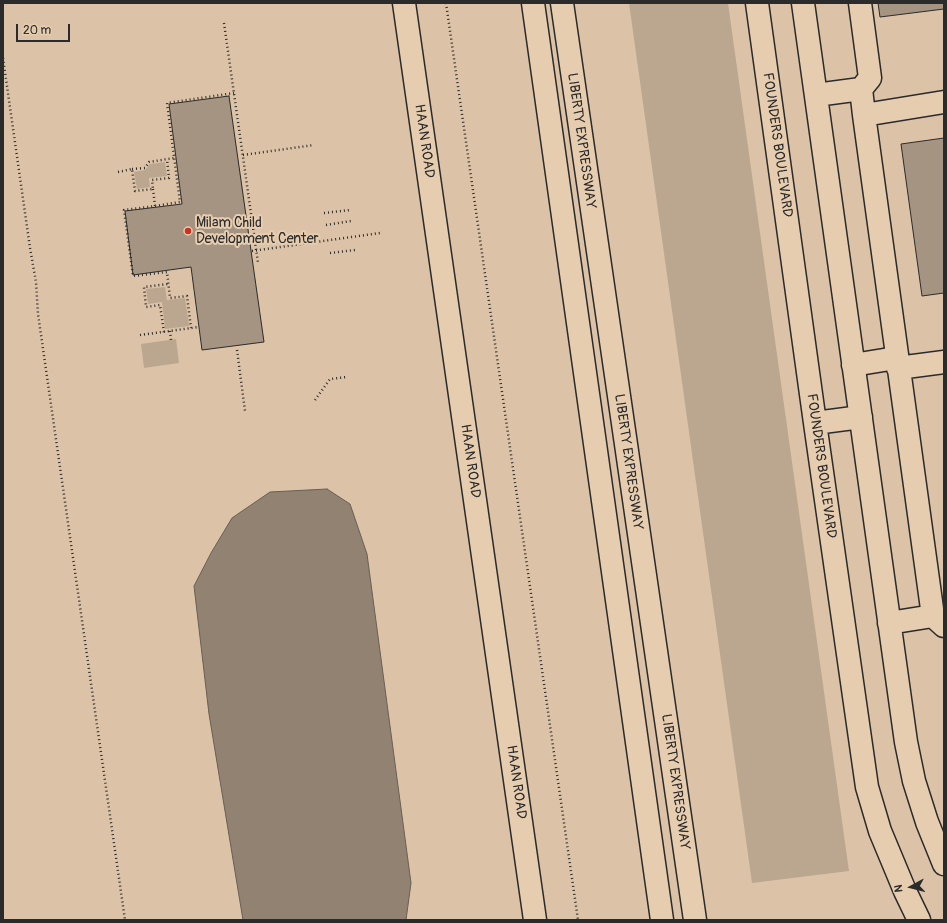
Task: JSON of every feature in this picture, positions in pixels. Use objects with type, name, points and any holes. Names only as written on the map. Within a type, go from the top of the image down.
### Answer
[{"type":"main road","name":"HAAN ROAD","points":[[404,3],[535,920]]},
{"type":"main road","name":"LIBERTY EXPRESSWAY","points":[[533,3],[662,920]]},
{"type":"main road","name":"LIBERTY EXPRESSWAY","points":[[562,3],[695,920]]},
{"type":"main road","name":"FOUNDERS BOULEVARD","points":[[757,3],[867,787],[880,831],[905,891],[920,920]]},
{"type":"main road","points":[[803,3],[906,742],[914,781],[927,822],[944,864]]},
{"type":"main road","points":[[816,95],[861,89],[870,78],[860,3]]},
{"type":"main road","points":[[861,89],[897,363],[938,621],[889,623]]},
{"type":"main road","points":[[864,115],[944,102]]},
{"type":"main road","points":[[854,365],[944,362]]},
{"type":"main road","points":[[815,423],[861,418]]},
{"type":"path","points":[[446,3],[578,920]]},
{"type":"path","points":[[224,23],[258,263]]},
{"type":"path","points":[[3,58],[28,240],[36,282],[40,330],[126,920]]},
{"type":"path","points":[[191,328],[187,296],[170,298],[167,272],[133,276],[124,210],[180,202],[167,103],[234,93]]},
{"type":"path","points":[[243,155],[314,145]]},
{"type":"path","points":[[118,172],[144,168],[149,162],[175,158]]},
{"type":"path","points":[[155,206],[152,180],[169,178],[167,159]]},
{"type":"path","points":[[132,170],[135,192],[153,189]]},
{"type":"path","points":[[324,213],[350,210]]},
{"type":"path","points":[[326,225],[351,221]]},
{"type":"path","points":[[252,251],[380,232]]},
{"type":"path","points":[[330,253],[355,250]]},
{"type":"path","points":[[164,332],[160,305],[146,307],[144,288],[168,284]]},
{"type":"path","points":[[140,335],[199,327]]},
{"type":"path","points":[[170,331],[171,340]]},
{"type":"path","points":[[237,350],[245,411]]},
{"type":"path","points":[[314,400],[330,379],[348,377]]},
{"type":"shaded area","points":[[629,3],[728,3],[849,871],[752,883]]},
{"type":"shaded area","points":[[165,162],[167,176],[149,178],[150,187],[137,189],[134,172],[145,170],[150,164]]},
{"type":"shaded area","points":[[165,287],[167,300],[185,298],[189,326],[165,329],[162,302],[148,304],[146,289]]},
{"type":"shaded area","points":[[176,339],[179,363],[144,368],[141,344]]},
{"type":"shaded area","points":[[327,489],[350,504],[367,554],[411,883],[406,920],[243,920],[209,714],[194,586],[211,553],[232,518],[270,492]]},
{"type":"building","points":[[878,3],[944,3],[944,9],[880,17]]},
{"type":"building","name":"Milam Child Development Center","points":[[229,96],[264,342],[202,350],[191,267],[133,275],[125,211],[182,204],[169,104]]},
{"type":"building","points":[[944,138],[944,293],[922,296],[901,144]]},
{"type":"place","name":"Milam Child Development Center","points":[[188,231]]}]
